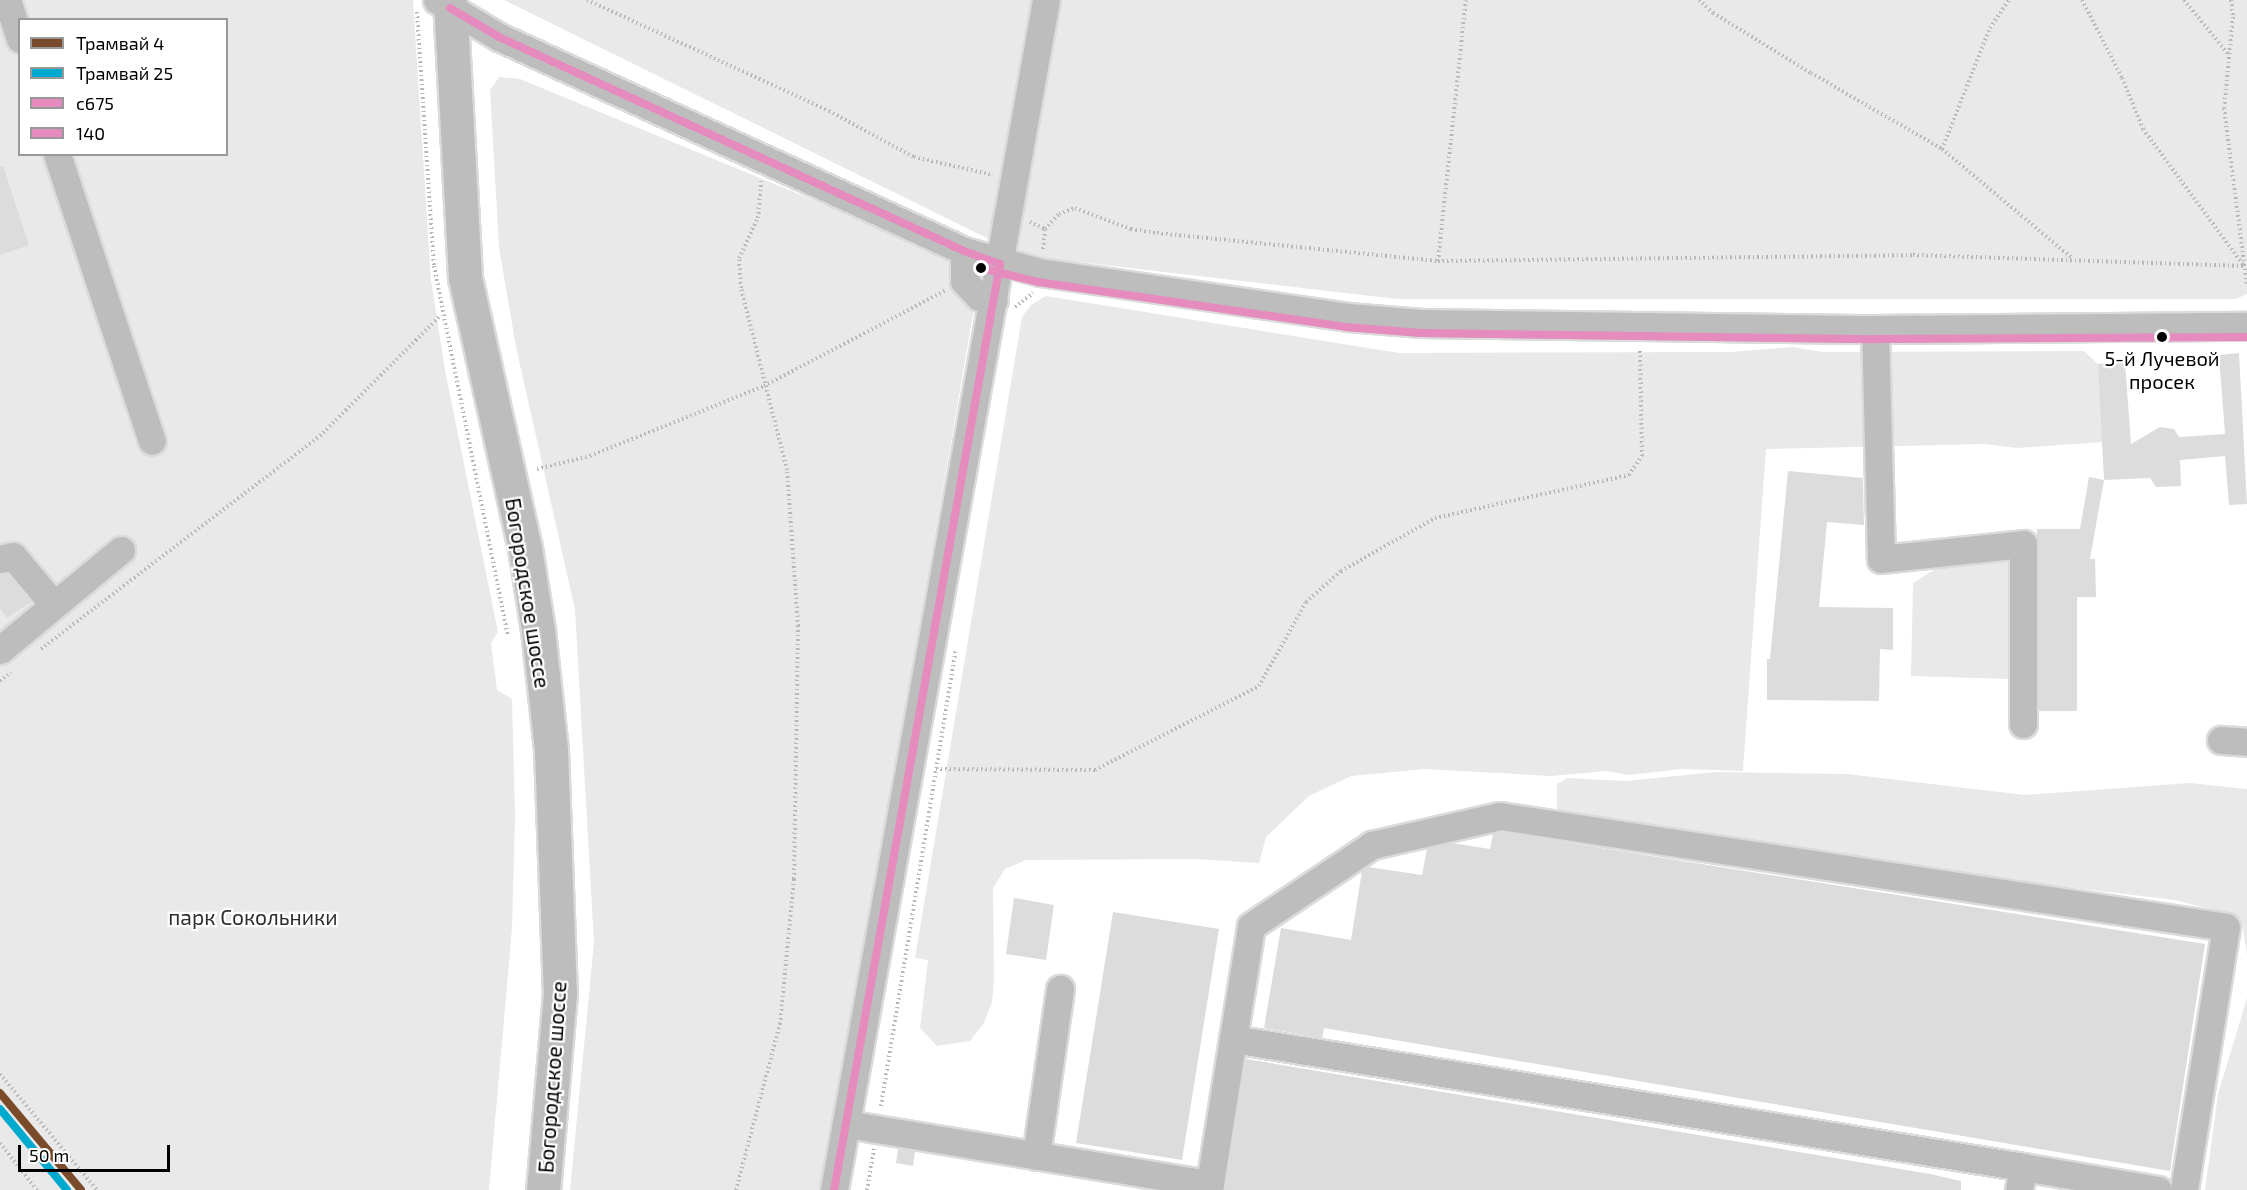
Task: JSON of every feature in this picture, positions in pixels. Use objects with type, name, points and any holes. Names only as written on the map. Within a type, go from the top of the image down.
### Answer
[{"type":"main road","name":"Богородское шоссе","points":[[446,3],[465,278],[525,548],[538,630],[551,750],[560,993],[543,1190]]},
{"type":"street","points":[[834,1190],[1003,305],[1000,264],[1046,0]]},
{"type":"street","points":[[446,3],[499,37],[964,251],[1000,264],[1325,314],[1422,323],[1875,329],[2247,326]]},
{"type":"street","points":[[58,156],[152,441]]},
{"type":"street","points":[[964,251],[964,281],[979,297],[1003,305]]},
{"type":"street","points":[[1875,329],[1881,559],[2023,544],[2023,724]]},
{"type":"street","points":[[9,658],[54,605],[121,550]]},
{"type":"street","points":[[0,559],[13,555],[54,605]]},
{"type":"street","points":[[846,1124],[1210,1187],[1251,926],[1372,845],[1500,816],[2226,927],[2184,1190]]},
{"type":"street","points":[[1036,1156],[1060,989]]},
{"type":"street","points":[[1233,1039],[2021,1178],[2158,1190]]},
{"type":"path","points":[[588,0],[829,111],[914,157],[1015,179]]},
{"type":"path","points":[[1438,261],[1466,0]]},
{"type":"path","points":[[1700,0],[1713,13],[1942,149],[2072,259]]},
{"type":"path","points":[[1942,149],[1990,28],[2009,0]]},
{"type":"path","points":[[2082,0],[2122,78],[2143,129],[2245,266]]},
{"type":"path","points":[[2184,0],[2230,55]]},
{"type":"path","points":[[2231,0],[2230,55],[2224,108],[2247,284]]},
{"type":"path","points":[[736,1190],[780,1024],[794,879],[798,626],[787,470],[741,288],[739,258],[758,218],[761,178]]},
{"type":"path","points":[[1042,259],[1046,229],[1059,214],[1075,208],[1131,228],[1157,232],[1438,261],[1913,255],[2245,266]]},
{"type":"path","points":[[1030,222],[1046,229]]},
{"type":"path","points":[[537,469],[590,456],[764,386],[950,287]]},
{"type":"path","points":[[1003,305],[1039,289]]},
{"type":"path","points":[[38,652],[320,436],[441,315]]},
{"type":"path","points":[[936,770],[1095,770],[1259,686],[1306,602],[1341,571],[1435,518],[1629,475],[1642,456],[1640,348]]},
{"type":"path","points":[[867,1190],[958,640]]},
{"type":"path","points":[[0,681],[9,658]]},
{"type":"path","points":[[0,1074],[97,1190]]},
{"type":"path","points":[[0,1143],[38,1190]]},
{"type":"green space","name":"парк Сокольники","points":[[0,0],[413,0],[431,280],[445,370],[498,632],[491,643],[497,690],[512,699],[515,815],[512,929],[489,1190],[0,1190]]},
{"type":"green space","points":[[504,0],[2247,0],[2247,294],[2236,299],[1397,299],[1052,259],[1003,246]]},
{"type":"green space","points":[[499,77],[520,79],[954,258],[975,303],[822,1190],[570,1190],[594,943],[575,610],[516,347],[499,247],[490,90]]},
{"type":"green space","points":[[1046,296],[1399,353],[1731,352],[1793,347],[1822,352],[2084,351],[2098,364],[2104,442],[2017,448],[1985,444],[1766,449],[1743,771],[1682,769],[1628,775],[1606,771],[1551,776],[1424,769],[1351,776],[1309,796],[1266,837],[1259,863],[1194,859],[1026,860],[1005,869],[993,888],[994,979],[992,1002],[984,1023],[970,1041],[937,1046],[920,1028],[928,960],[915,958],[1022,317],[1031,305]]},
{"type":"green space","points":[[2010,558],[2010,679],[1911,676],[1913,583],[1942,565]]},
{"type":"green space","points":[[1716,772],[1847,774],[2025,795],[2190,783],[2247,789],[2247,955],[2242,923],[2221,912],[2175,900],[1991,878],[1557,813],[1557,784],[1568,778],[1626,781]]},
{"type":"green space","points":[[2247,998],[2247,1190],[2205,1190],[2218,1094]]},
{"type":"building","points":[[3,166],[29,245],[0,255],[0,167]]},
{"type":"building","points":[[2239,353],[2247,504],[2229,505],[2225,456],[2180,460],[2181,486],[2156,487],[2150,478],[2104,480],[2098,364],[2125,362],[2131,444],[2160,427],[2174,429],[2179,437],[2225,434],[2219,355]]},
{"type":"building","points":[[1788,471],[1863,478],[1864,525],[1827,522],[1819,607],[1893,608],[1893,650],[1880,649],[1879,701],[1767,700],[1767,659],[1770,659]]},
{"type":"building","points":[[2089,477],[2104,480],[2090,559],[2095,559],[2096,597],[2077,597],[2077,711],[2039,711],[2037,529],[2080,529]]},
{"type":"building","points":[[0,574],[7,574],[31,602],[7,618],[0,608]]},
{"type":"building","points":[[1501,832],[2205,944],[2170,1171],[1324,1028],[1322,1038],[1264,1028],[1281,928],[1351,940],[1362,871],[1368,867],[1422,875],[1427,849],[1452,843],[1490,849],[1493,834]]},
{"type":"building","points":[[1014,898],[1054,905],[1046,960],[1006,954]]},
{"type":"building","points":[[1113,912],[1219,929],[1182,1160],[1076,1143]]},
{"type":"building","points":[[1246,1059],[1930,1174],[1961,1181],[1961,1190],[1225,1190]]},
{"type":"building","points":[[898,1149],[915,1151],[913,1166],[896,1163]]},
{"type":"tram line","name":"4","points":[[0,1093],[81,1190]]},
{"type":"tram line","name":"25","points":[[0,1109],[67,1190]]},
{"type":"transit line","name":"с675","points":[[450,8],[499,37],[964,251],[1000,264],[834,1190]]},
{"type":"transit line","name":"140","points":[[981,268],[1038,282],[1346,327],[1421,333],[1875,339],[2247,337]]},
{"type":"place","name":"5-й Лучевой просек","points":[[2162,337]]}]
